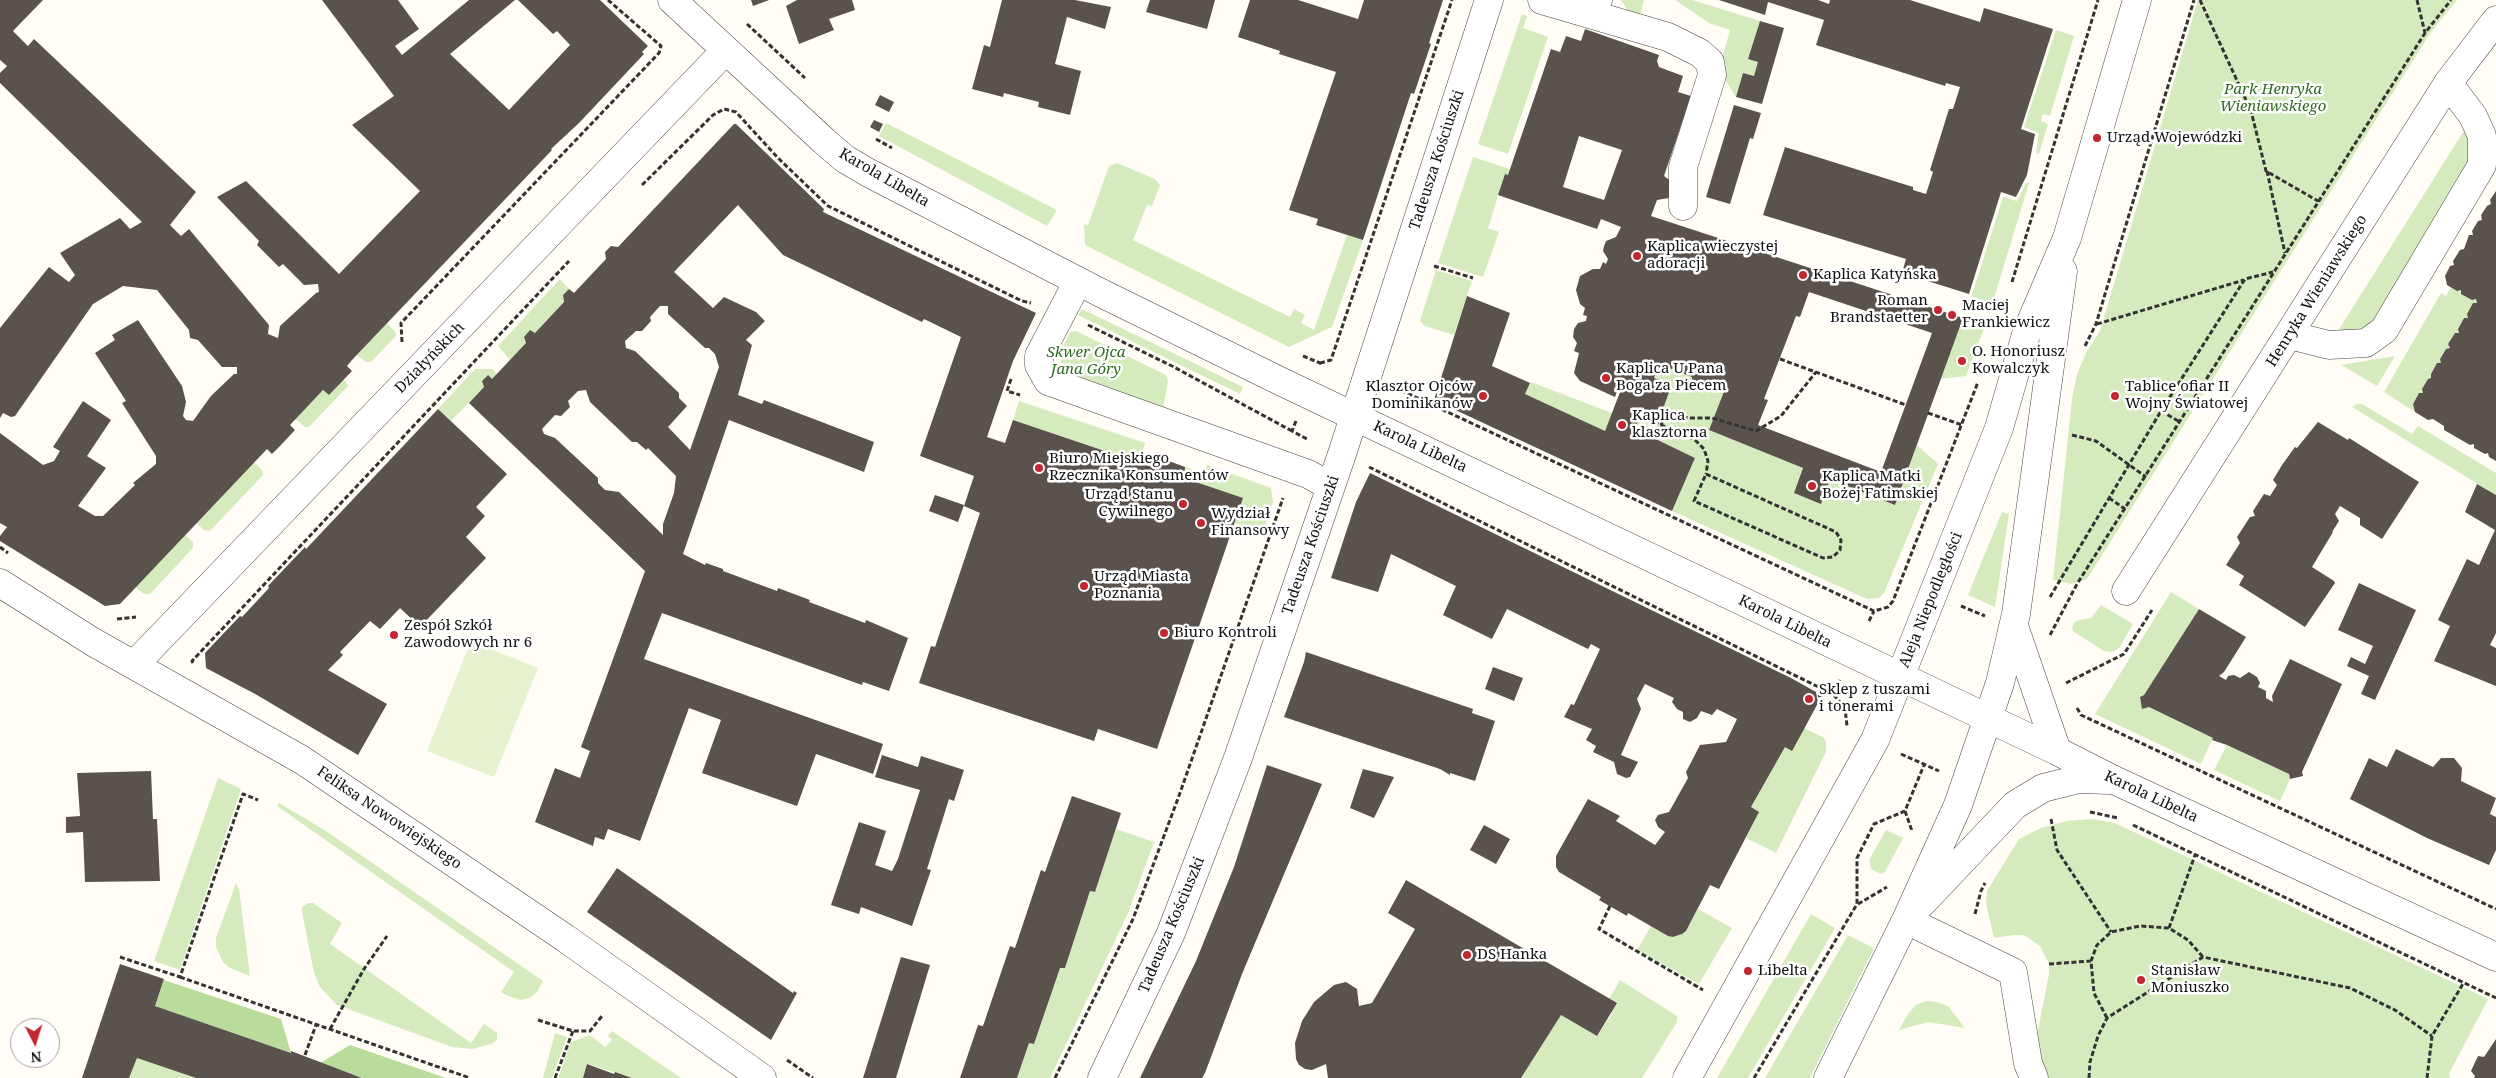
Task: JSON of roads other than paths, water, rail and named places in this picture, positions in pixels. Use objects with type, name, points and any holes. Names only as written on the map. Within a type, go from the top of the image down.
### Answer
[{"type":"street","name":"Karola Libelta","points":[[672,0],[725,51],[845,159],[1078,281],[1353,416],[2057,751],[2114,780],[2496,957]]},
{"type":"street","name":"Tadeusza Kościuszki","points":[[1102,1078],[1150,979],[1196,870],[1238,758],[1330,486],[1489,0]]},
{"type":"street","points":[[1542,0],[1596,8],[1668,37],[1700,53],[1710,62],[1712,75],[1683,167],[1683,206]]},
{"type":"street","name":"Aleja Niepodległości","points":[[1828,1078],[1906,920],[1958,805],[1989,720],[2002,622],[2067,238],[2137,0]]},
{"type":"street","name":"Henryka Wieniawskiego","points":[[2126,591],[2448,83],[2496,20]]},
{"type":"street","name":"Działyńskich","points":[[134,665],[725,51]]},
{"type":"street","points":[[2289,335],[2329,345],[2366,343],[2384,330],[2482,165],[2482,136],[2473,116],[2448,83]]},
{"type":"street","name":"Aleja Niepodległości","points":[[1687,1078],[1868,753],[1999,428],[2027,330],[2067,238]]},
{"type":"street","points":[[1078,281],[1039,356],[1039,366],[1048,381],[1293,468],[1330,486]]},
{"type":"street","name":"Feliksa Nowowiejskiego","points":[[0,583],[134,665],[302,760],[565,938],[762,1078]]},
{"type":"street","points":[[2002,622],[2057,751]]},
{"type":"street","points":[[2034,1078],[2028,1063],[2013,972],[1906,920],[2014,805],[2043,788],[2078,779],[2114,780]]},
{"type":"place","name":"Urząd Wojewódzki","points":[[2097,138]]},
{"type":"place","name":"Kaplica wieczystej adoracji","points":[[1637,256]]},
{"type":"place","name":"Kaplica Katyńska","points":[[1803,275]]},
{"type":"place","name":"Roman Brandstaetter","points":[[1938,310]]},
{"type":"place","name":"Maciej Frankiewicz","points":[[1952,315]]},
{"type":"place","name":"O. Honoriusz Kowalczyk","points":[[1962,361]]},
{"type":"place","name":"Kaplica U Pana Boga za Piecem","points":[[1606,378]]},
{"type":"place","name":"Klasztor Ojców Dominikanów","points":[[1483,396]]},
{"type":"place","name":"Tablice ofiar II Wojny Światowej","points":[[2115,396]]},
{"type":"place","name":"Kaplica klasztorna","points":[[1622,425]]},
{"type":"place","name":"Biuro Miejskiego Rzecznika Konsumentów","points":[[1039,468]]},
{"type":"place","name":"Kaplica Matki Bożej Fatimskiej","points":[[1812,486]]},
{"type":"place","name":"Urząd Stanu Cywilnego","points":[[1183,504]]},
{"type":"place","name":"Wydział Finansowy","points":[[1201,523]]},
{"type":"place","name":"Urząd Miasta Poznania","points":[[1084,586]]},
{"type":"place","name":"Biuro Kontroli","points":[[1164,633]]},
{"type":"place","name":"Zespół Szkół Zawodowych nr 6","points":[[394,635]]},
{"type":"place","name":"Sklep z tuszami i tonerami","points":[[1809,699]]},
{"type":"place","name":"DS Hanka","points":[[1467,955]]},
{"type":"place","name":"Libelta","points":[[1748,971]]},
{"type":"place","name":"Stanisław Moniuszko","points":[[2141,980]]},
{"type":"park label","name":"Park Henryka Wieniawskiego","points":[[2273,98]]},
{"type":"park label","name":"Skwer Ojca Jana Góry","points":[[1086,362]]}]
